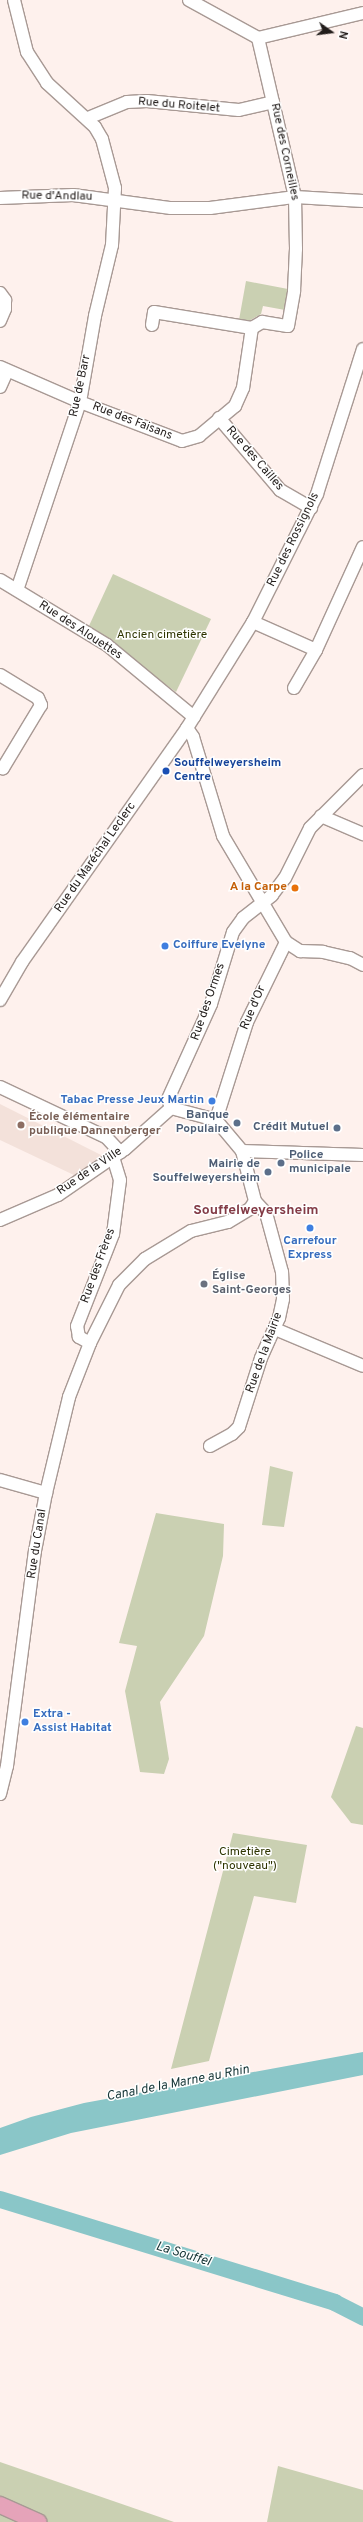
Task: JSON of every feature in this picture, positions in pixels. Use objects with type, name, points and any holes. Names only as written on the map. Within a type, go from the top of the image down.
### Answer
[{"type":"main road","points":[[0,2505],[38,2522]]},
{"type":"street","name":"Rue de Barr","points":[[14,0],[27,52],[47,83],[88,118],[102,138],[114,177],[112,245],[95,316],[80,402],[16,590]]},
{"type":"street","points":[[191,1],[258,38],[363,13]]},
{"type":"street","name":"Rue des Corneilles","points":[[252,328],[262,322],[288,326],[294,292],[296,197],[258,38]]},
{"type":"street","name":"Rue du Roitelet","points":[[88,118],[127,102],[147,101],[239,110],[273,102]]},
{"type":"street","name":"Rue d'Andlau","points":[[0,198],[73,195],[114,199],[171,208],[210,208],[296,197],[363,201]]},
{"type":"street","points":[[0,293],[5,300],[5,309],[0,321]]},
{"type":"street","points":[[152,325],[154,312],[252,328]]},
{"type":"street","name":"Rue des Faisans","points":[[4,369],[80,402],[182,440],[199,436],[235,406],[243,388],[252,328]]},
{"type":"street","name":"Rue des Rossignols","points":[[194,717],[253,622],[311,508],[333,451],[363,349]]},
{"type":"street","points":[[0,387],[4,369]]},
{"type":"street","name":"Rue des Cailles","points":[[219,418],[280,490],[311,508]]},
{"type":"street","points":[[294,688],[316,650],[363,547]]},
{"type":"street","name":"Rue des Alouettes","points":[[0,580],[106,645],[194,717]]},
{"type":"street","points":[[253,622],[316,650]]},
{"type":"street","points":[[0,675],[38,698],[41,705],[3,768],[0,768]]},
{"type":"street","name":"Rue du Maréchal Leclerc","points":[[0,1000],[22,962],[194,717]]},
{"type":"street","points":[[187,728],[193,737],[223,836],[286,942],[300,951],[323,952],[343,956],[363,965]]},
{"type":"street","name":"Rue des Ormes","points":[[171,1108],[168,1099],[211,1004],[234,932],[243,918],[263,903],[285,878],[310,828],[363,775]]},
{"type":"street","points":[[321,816],[363,834]]},
{"type":"street","name":"Rue d'Or","points":[[216,1120],[247,1022],[286,942]]},
{"type":"street","points":[[0,1086],[106,1137],[117,1155]]},
{"type":"street","points":[[171,1108],[216,1120],[242,1151],[255,1201]]},
{"type":"street","name":"Rue de la Ville","points":[[0,1220],[58,1195],[117,1155],[171,1108]]},
{"type":"street","points":[[242,1151],[363,1155]]},
{"type":"street","name":"Rue des Frères","points":[[90,1344],[79,1337],[76,1331],[113,1234],[120,1180],[117,1155]]},
{"type":"street","name":"Rue du Canal","points":[[0,1794],[7,1766],[35,1551],[46,1493],[69,1397],[90,1344],[109,1301],[119,1285],[145,1260],[191,1231],[228,1222],[250,1209],[255,1201]]},
{"type":"street","name":"Rue de la Mairie","points":[[210,1446],[232,1434],[239,1427],[261,1358],[275,1329],[283,1299],[282,1272],[266,1212],[255,1201]]},
{"type":"street","points":[[275,1329],[363,1366]]},
{"type":"street","points":[[0,1480],[46,1493]]},
{"type":"shaded area","name":"École élémentaire publique Dannenberger","points":[[0,1104],[103,1156],[76,1176],[0,1140]]},
{"type":"green space","points":[[246,281],[288,289],[285,310],[263,306],[261,314],[247,322],[239,320]]},
{"type":"green space","name":"Ancien cimetière","points":[[113,574],[211,619],[176,692],[88,628]]},
{"type":"green space","points":[[270,1466],[293,1472],[284,1527],[262,1525]]},
{"type":"green space","points":[[156,1513],[224,1524],[223,1556],[204,1636],[160,1702],[169,1759],[164,1774],[140,1772],[125,1691],[137,1646],[119,1643]]},
{"type":"green space","points":[[356,1726],[363,1728],[363,1825],[351,1823],[331,1797]]},
{"type":"green space","name":"Cimetière (\"nouveau\")","points":[[233,1833],[307,1845],[296,1903],[254,1896],[209,2061],[171,2069]]},
{"type":"green space","points":[[0,2462],[174,2522],[0,2522]]},
{"type":"green space","points":[[278,2466],[363,2490],[363,2522],[267,2522]]},
{"type":"water","points":[[363,2052],[363,2075],[71,2133],[0,2155],[0,2128],[31,2117],[84,2103]]},
{"type":"waterway","name":"La Souffel","points":[[0,2199],[334,2302],[363,2317]]},
{"type":"place","name":"Souffelweyersheim Centre","points":[[166,771]]},
{"type":"place","name":"A la Carpe","points":[[295,888]]},
{"type":"place","name":"Coiffure Evelyne","points":[[165,946]]},
{"type":"place","name":"Tabac Presse Jeux Martin","points":[[212,1101]]},
{"type":"place","name":"Banque Populaire","points":[[237,1123]]},
{"type":"place","name":"École élémentaire publique Dannenberger","points":[[21,1125]]},
{"type":"place","name":"Crédit Mutuel","points":[[337,1128]]},
{"type":"place","name":"Police municipale","points":[[281,1163]]},
{"type":"place","name":"Mairie de Souffelweyersheim","points":[[268,1172]]},
{"type":"place","name":"Carrefour Express","points":[[310,1228]]},
{"type":"place","name":"Église Saint-Georges","points":[[204,1284]]},
{"type":"place","name":"Extra - Assist Habitat","points":[[25,1722]]},
{"type":"district","name":"Souffelweyersheim","points":[[256,1211]]},
{"type":"water label","name":"Canal de la Marne au Rhin","points":[[178,2084]]}]
